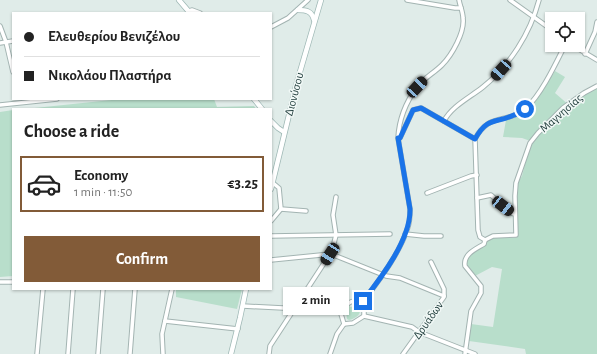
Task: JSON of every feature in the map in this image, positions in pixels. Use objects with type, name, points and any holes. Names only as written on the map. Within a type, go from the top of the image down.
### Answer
[{"type":"main road","points":[[179,0],[189,12]]},
{"type":"main road","name":"Διονύσου","points":[[272,186],[284,132],[321,0]]},
{"type":"main road","points":[[183,12],[184,5]]},
{"type":"main road","points":[[298,10],[309,12],[313,16],[315,22]]},
{"type":"main road","points":[[255,100],[261,108]]},
{"type":"main road","points":[[272,122],[284,132]]},
{"type":"main road","points":[[231,354],[246,290]]},
{"type":"street","points":[[272,26],[288,18],[308,0]]},
{"type":"street","points":[[407,0],[461,8]]},
{"type":"street","points":[[437,5],[438,0]]},
{"type":"street","points":[[364,316],[363,301],[374,288],[400,245],[410,218],[410,209],[398,138],[400,120],[417,87],[425,78],[443,64],[455,47],[460,35],[463,20],[459,0]]},
{"type":"street","points":[[510,0],[545,25]]},
{"type":"street","points":[[444,121],[455,107],[482,88],[501,70],[518,48],[534,17],[539,0]]},
{"type":"street","points":[[585,54],[595,32],[597,22]]},
{"type":"street","points":[[0,26],[6,42],[12,68]]},
{"type":"street","points":[[0,43],[12,41]]},
{"type":"street","points":[[465,352],[471,311],[482,290],[481,286],[465,266],[465,262],[469,254],[484,244],[485,240],[480,237],[479,234],[475,139],[488,123],[515,115],[525,109],[532,102],[554,68],[562,52]]},
{"type":"street","points":[[582,52],[597,60]]},
{"type":"street","name":"Μαγνησίας","points":[[485,240],[493,236],[513,236],[516,234],[515,196],[517,180],[532,140],[563,108],[597,86]]},
{"type":"street","points":[[0,105],[20,101],[38,100]]},
{"type":"street","points":[[398,138],[400,138],[413,110],[421,108],[475,139]]},
{"type":"street","points":[[427,193],[471,176],[477,176]]},
{"type":"street","points":[[272,220],[281,209],[278,188],[273,183]]},
{"type":"street","points":[[477,198],[491,195],[511,213],[516,214]]},
{"type":"street","points":[[269,354],[270,346],[330,254],[336,234],[333,215],[336,196]]},
{"type":"street","points":[[281,209],[306,211]]},
{"type":"street","points":[[272,236],[390,234]]},
{"type":"street","points":[[405,234],[441,236]]},
{"type":"street","points":[[272,260],[330,254],[382,274],[400,278],[444,296]]},
{"type":"street","name":"Δρυάδων","points":[[403,354],[442,301],[444,296],[444,289],[431,262]]},
{"type":"street","points":[[0,282],[12,282]]},
{"type":"street","points":[[37,354],[43,290]]},
{"type":"street","points":[[68,354],[73,290]]},
{"type":"street","points":[[98,354],[103,290]]},
{"type":"street","points":[[130,354],[135,290]]},
{"type":"street","points":[[163,354],[162,336],[172,290]]},
{"type":"street","points":[[344,324],[341,311],[342,308],[349,302],[358,300],[363,301]]},
{"type":"street","points":[[243,306],[341,311]]},
{"type":"street","points":[[330,354],[336,334],[344,324],[353,323],[364,316],[412,327],[419,332],[465,352],[475,354]]},
{"type":"street","points":[[165,321],[238,329]]},
{"type":"green space","points":[[555,71],[565,77],[555,93],[570,106],[581,99],[583,95],[597,88],[597,354],[526,354],[525,349],[469,341],[471,324],[493,327],[502,269],[492,267],[473,277],[466,262],[467,259],[490,238],[513,238],[517,237],[518,234],[518,182],[522,176],[527,156],[533,142],[522,138],[503,137],[506,120],[522,112],[535,100]]},
{"type":"green space","points":[[111,100],[214,100],[217,107],[254,106],[255,108],[35,108]]},
{"type":"green space","points":[[12,110],[12,276],[0,277],[0,112]]},
{"type":"green space","points":[[176,290],[242,290],[237,309],[176,297]]},
{"type":"green space","points":[[350,305],[350,307],[360,305],[360,313],[357,317],[349,320],[347,319],[346,311],[343,311],[344,308]]},
{"type":"route","points":[[363,301],[374,288],[386,269],[400,245],[408,226],[410,209],[398,138],[400,138],[413,110],[421,108],[475,139],[488,123],[515,115],[525,109]]}]
